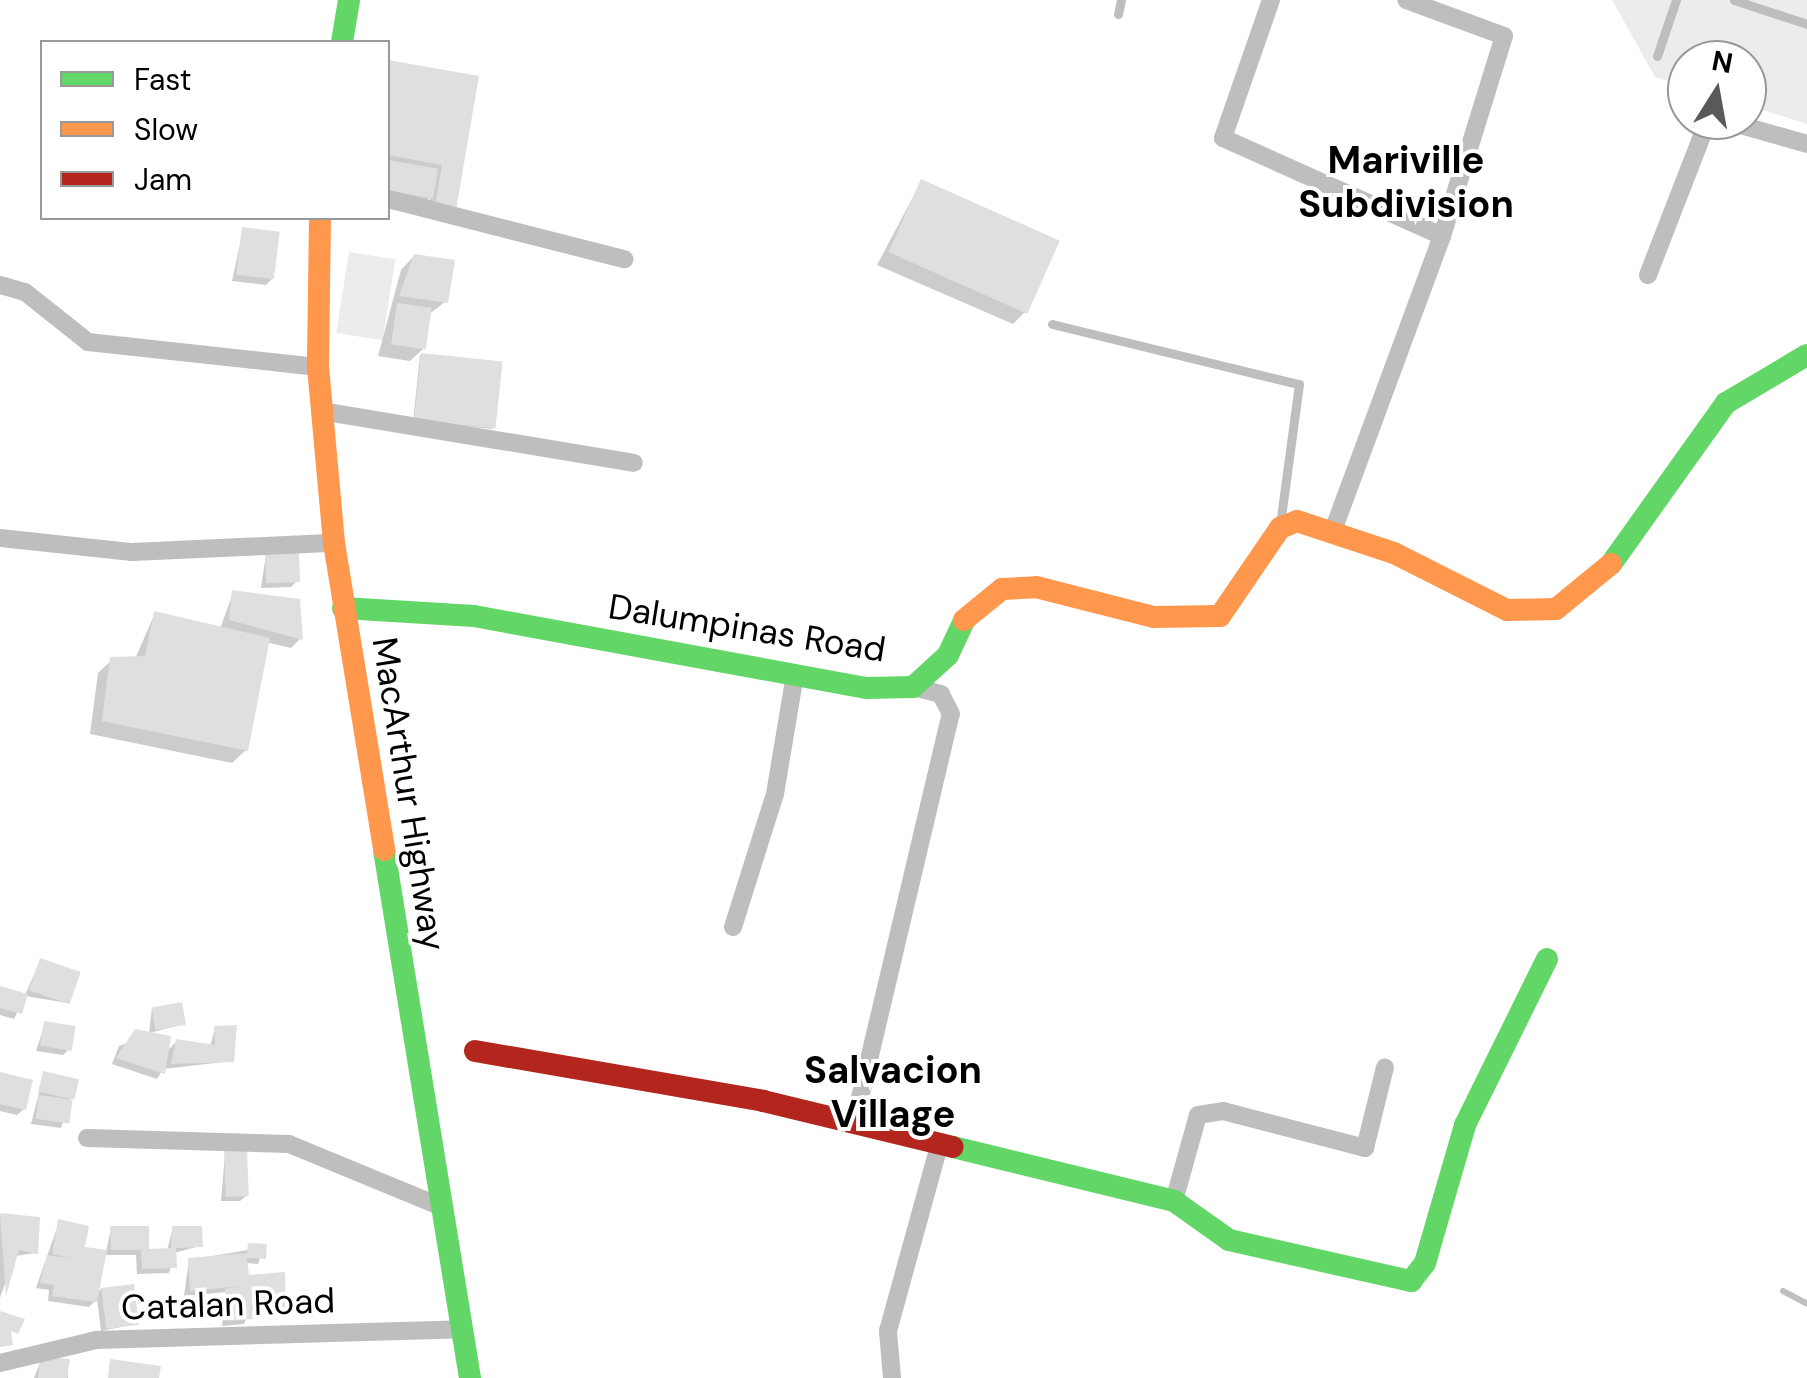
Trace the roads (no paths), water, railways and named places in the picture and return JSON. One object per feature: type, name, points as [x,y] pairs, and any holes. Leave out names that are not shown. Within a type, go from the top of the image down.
[{"type":"street","points":[[342,40],[348,0]]},
{"type":"street","points":[[1271,0],[1223,138],[1442,236]]},
{"type":"street","points":[[1334,528],[1442,236],[1504,36],[1406,0]]},
{"type":"street","points":[[1767,132],[1807,144]]},
{"type":"street","points":[[1648,276],[1700,140]]},
{"type":"street","points":[[390,199],[624,259]]},
{"type":"street","name":"MacArthur Highway","points":[[320,220],[318,367],[334,542],[436,1205],[470,1378]]},
{"type":"street","points":[[0,285],[25,292],[88,342],[318,367]]},
{"type":"street","points":[[1280,528],[1334,528],[1507,610],[1556,609],[1606,570],[1726,403],[1807,354]]},
{"type":"street","points":[[320,411],[634,463]]},
{"type":"street","name":"Dalumpinas Road","points":[[343,608],[474,616],[795,676],[913,687],[948,655],[968,612],[1002,589],[1036,587],[1154,617],[1220,616],[1280,528]]},
{"type":"street","points":[[0,538],[132,552],[334,542]]},
{"type":"street","points":[[733,927],[775,794],[795,676]]},
{"type":"street","points":[[854,1123],[951,714],[942,694],[913,687]]},
{"type":"street","points":[[475,1051],[594,1066],[854,1123],[1174,1201],[1229,1240],[1411,1281],[1425,1263],[1465,1125],[1547,958]]},
{"type":"street","points":[[1174,1201],[1198,1115],[1224,1111],[1366,1148],[1385,1066]]},
{"type":"street","points":[[88,1138],[289,1144],[436,1205]]},
{"type":"street","points":[[892,1378],[888,1330],[940,1146]]},
{"type":"street","name":"Catalan Road","points":[[0,1363],[96,1340],[462,1330]]},
{"type":"lane","points":[[1118,14],[1121,0]]},
{"type":"lane","points":[[1658,56],[1676,0]]},
{"type":"lane","points":[[1734,0],[1807,24]]},
{"type":"lane","points":[[1052,324],[1299,384],[1280,528]]},
{"type":"waterway","points":[[1783,1291],[1807,1304]]},
{"type":"district","name":"Mariville Subdivision","points":[[1406,183]]},
{"type":"district","name":"Salvacion Village","points":[[893,1093]]}]
